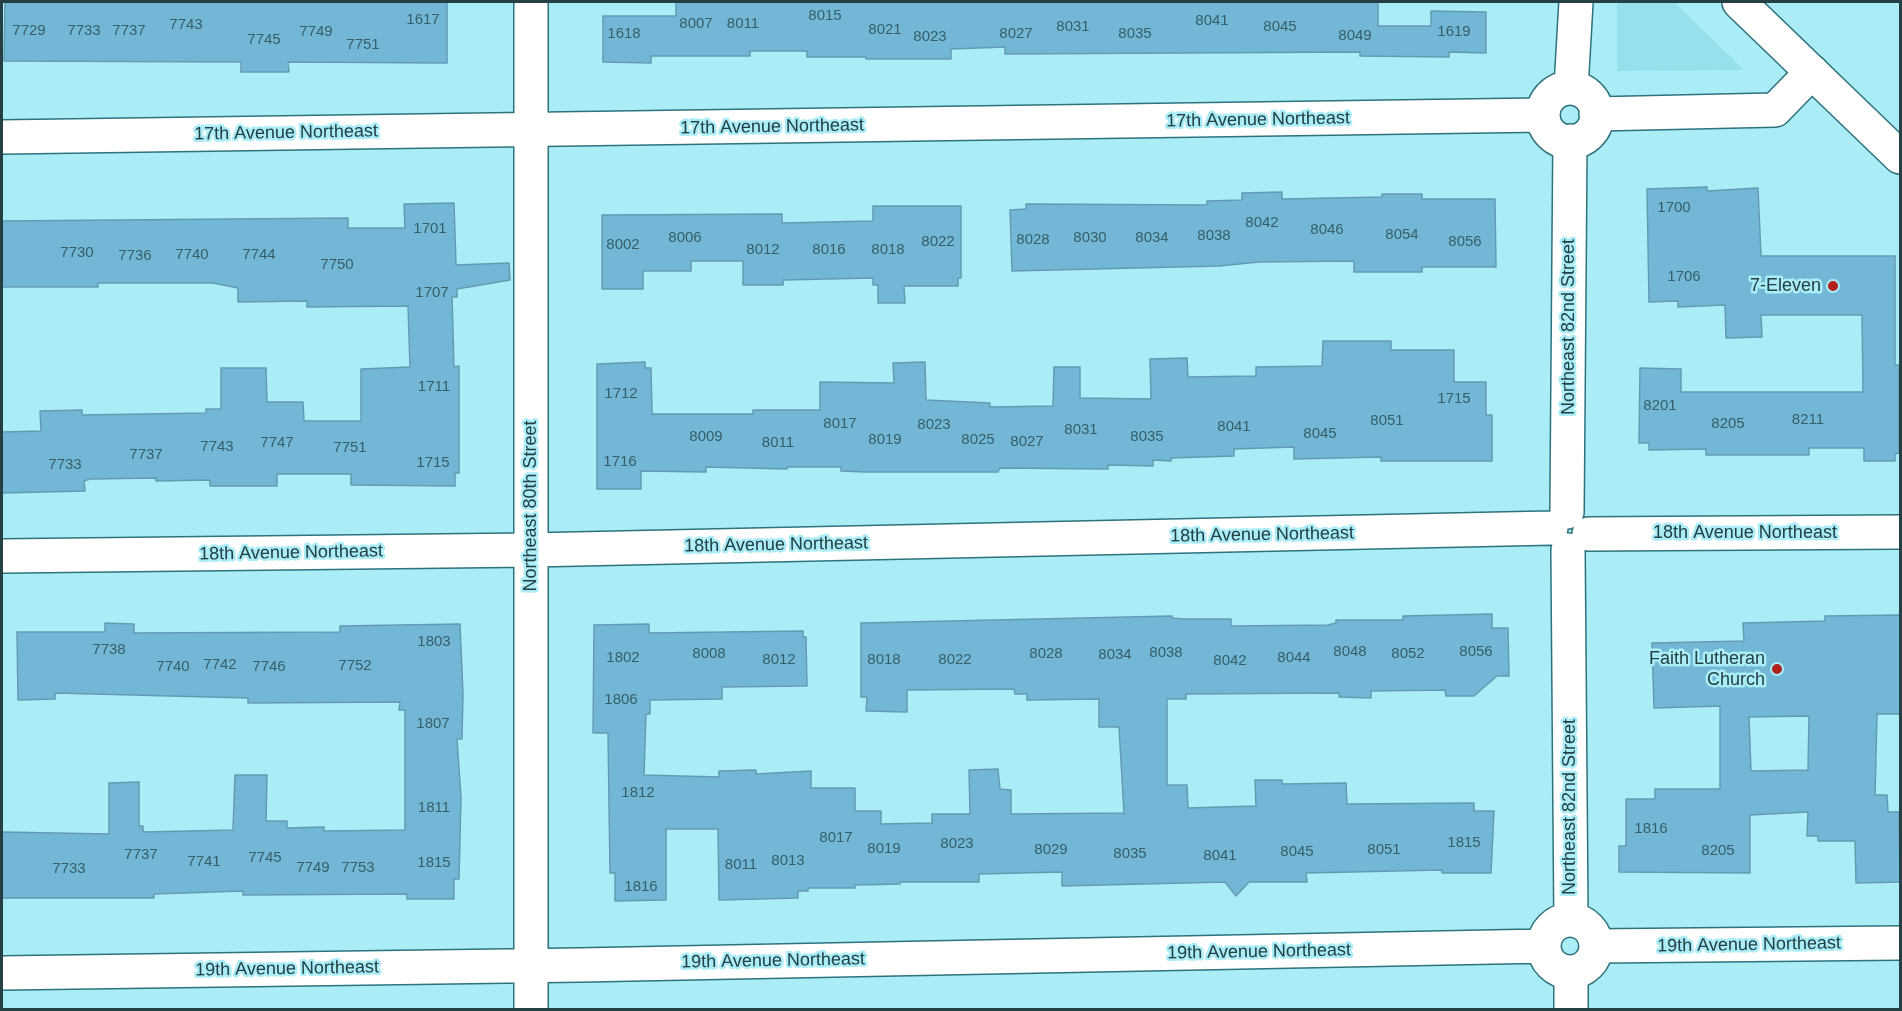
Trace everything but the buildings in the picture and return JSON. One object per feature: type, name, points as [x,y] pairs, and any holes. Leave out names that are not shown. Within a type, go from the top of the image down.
[{"type":"street","name":"Northeast 80th Street","points":[[531,2],[531,1010]]},
{"type":"street","points":[[1571,88],[1576,2]]},
{"type":"street","points":[[1739,2],[1898,150]]},
{"type":"street","points":[[1596,114],[1775,110],[1812,72]]},
{"type":"street","points":[[1571,88],[1584,91],[1590,97],[1596,114],[1591,131],[1584,137],[1570,141],[1558,139],[1550,134],[1543,115],[1546,101],[1551,94],[1571,88]]},
{"type":"street","name":"17th Avenue Northeast","points":[[2,137],[1543,115]]},
{"type":"street","name":"Northeast 82nd Street","points":[[1570,141],[1571,920]]},
{"type":"street","name":"18th Avenue Northeast","points":[[2,556],[531,550],[1569,531],[1900,532]]},
{"type":"street","points":[[1571,920],[1591,929],[1597,946],[1591,962],[1584,968],[1571,972],[1551,964],[1544,946],[1553,926],[1571,920]]},
{"type":"street","name":"19th Avenue Northeast","points":[[1597,946],[1900,943]]},
{"type":"street","name":"19th Avenue Northeast","points":[[2,973],[531,966],[1544,946]]},
{"type":"street","points":[[1571,972],[1571,1010]]},
{"type":"shaded area","points":[[1617,2],[1674,2],[1744,70],[1617,71]]},
{"type":"place","name":"7-Eleven","points":[[1833,286]]},
{"type":"place","name":"Faith Lutheran Church","points":[[1777,669]]}]
